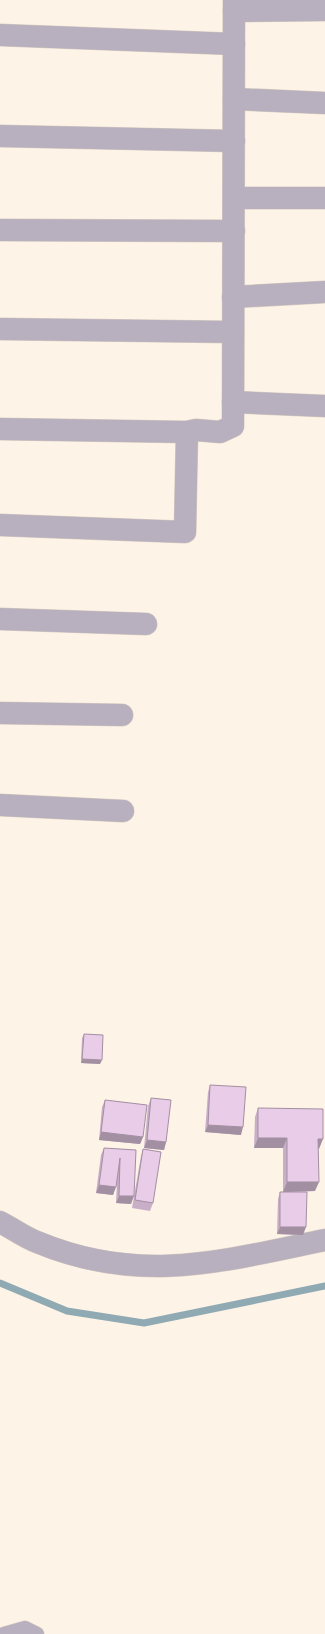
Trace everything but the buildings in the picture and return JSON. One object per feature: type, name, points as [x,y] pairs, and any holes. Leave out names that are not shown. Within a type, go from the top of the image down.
[{"type":"street","points":[[0,429],[187,432],[196,430],[220,432],[233,426],[234,5],[325,10]]},
{"type":"street","points":[[0,35],[234,44]]},
{"type":"street","points":[[234,99],[325,102]]},
{"type":"street","points":[[0,136],[234,141]]},
{"type":"street","points":[[234,198],[325,198]]},
{"type":"street","points":[[0,230],[234,231]]},
{"type":"street","points":[[233,297],[325,292]]},
{"type":"street","points":[[0,329],[233,332]]},
{"type":"street","points":[[233,402],[325,406]]},
{"type":"street","points":[[0,525],[184,532],[187,432]]},
{"type":"street","points":[[0,619],[146,624]]},
{"type":"street","points":[[0,713],[122,715]]},
{"type":"street","points":[[0,804],[123,811]]},
{"type":"street","points":[[0,1222],[36,1242],[62,1251],[116,1264],[143,1267],[198,1265],[325,1240]]},
{"type":"lane","points":[[4,1634],[25,1628],[37,1634]]},
{"type":"waterway","points":[[0,1283],[67,1311],[144,1323],[325,1286]]}]
